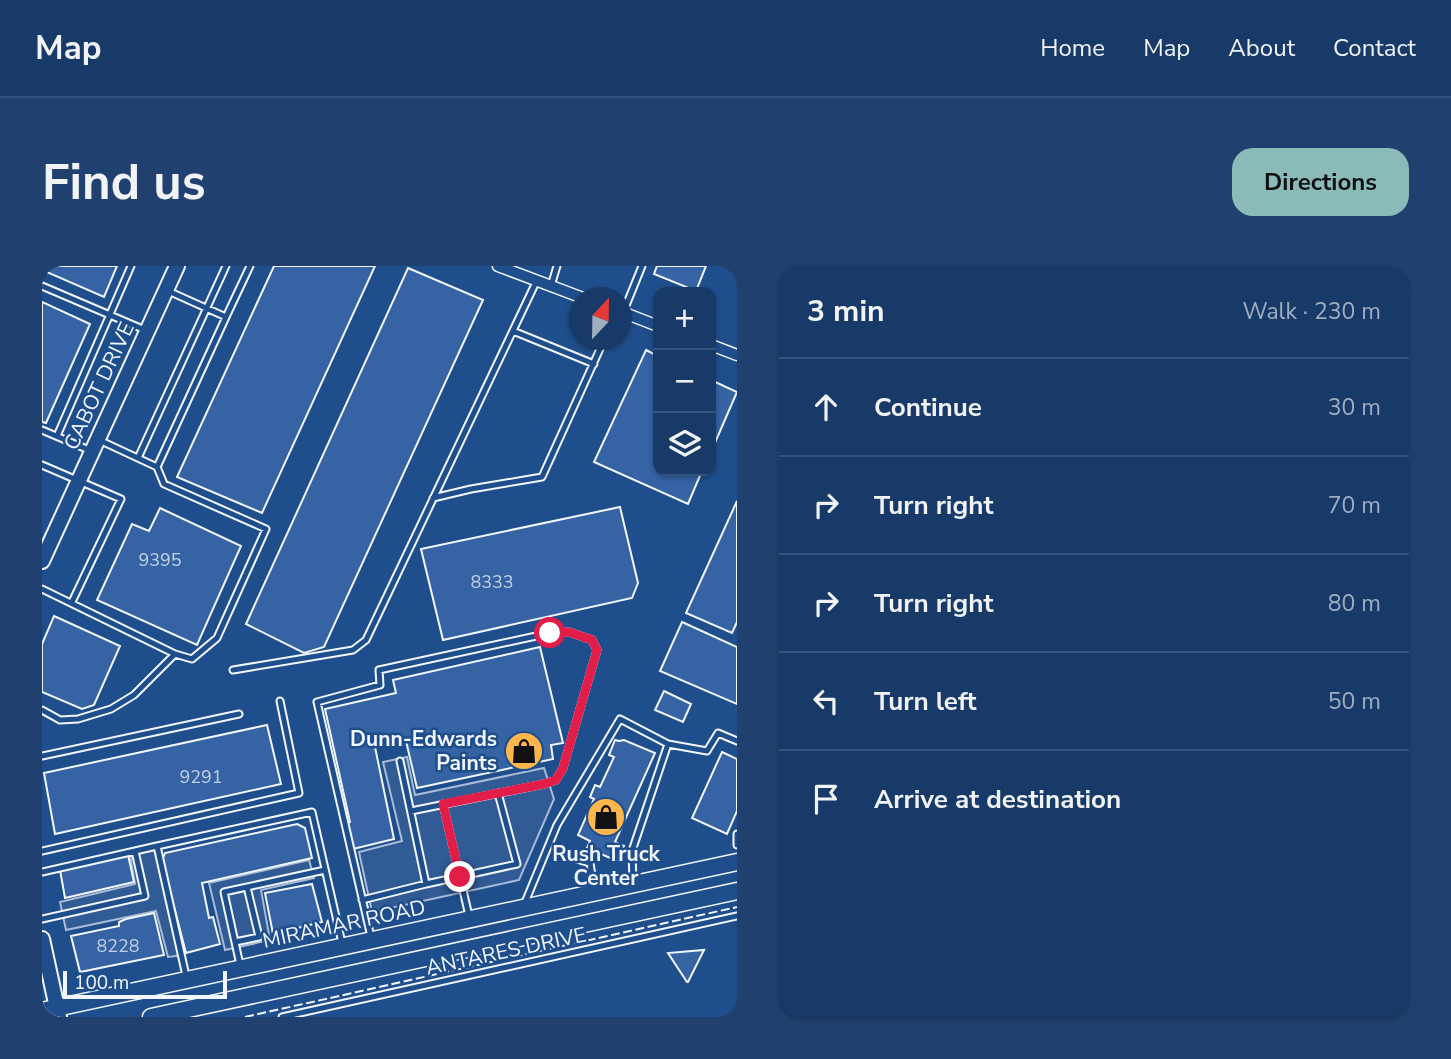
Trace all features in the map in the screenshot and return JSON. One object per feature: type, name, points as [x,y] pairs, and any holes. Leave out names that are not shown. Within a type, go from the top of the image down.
[{"type":"main road","name":"MIRAMAR ROAD","points":[[52,1012],[187,979],[737,862]]},
{"type":"main road","points":[[151,1017],[737,891]]},
{"type":"street","name":"CABOT DRIVE","points":[[42,561],[46,544],[79,480],[177,266]]},
{"type":"street","points":[[498,266],[524,270],[537,281],[569,292]]},
{"type":"street","points":[[632,316],[653,324]]},
{"type":"street","points":[[716,347],[737,355]]},
{"type":"street","points":[[42,939],[52,1012]]},
{"type":"lane","points":[[57,436],[131,266]]},
{"type":"lane","points":[[138,458],[226,266]]},
{"type":"lane","points":[[157,467],[250,266]]},
{"type":"lane","points":[[551,285],[557,266]]},
{"type":"lane","points":[[632,289],[642,266]]},
{"type":"lane","points":[[233,670],[353,650],[366,639],[537,281]]},
{"type":"lane","points":[[42,286],[148,331]]},
{"type":"lane","points":[[166,290],[226,317]]},
{"type":"lane","points":[[513,331],[594,364]]},
{"type":"lane","points":[[433,498],[541,477],[600,350]]},
{"type":"lane","points":[[42,430],[138,458],[157,467],[164,484],[266,529],[217,638],[192,659],[174,654],[42,589]]},
{"type":"lane","points":[[42,465],[121,499],[72,602]]},
{"type":"lane","points":[[372,940],[317,702],[380,684],[379,670],[550,633],[569,632],[592,640],[597,650],[563,768],[556,780],[411,811]]},
{"type":"lane","points":[[42,710],[60,720],[78,719],[111,709],[134,695],[174,654]]},
{"type":"lane","points":[[42,851],[299,793],[280,701]]},
{"type":"lane","points":[[42,756],[239,715]]},
{"type":"lane","points":[[523,908],[556,825],[620,719],[668,744],[707,751],[718,733],[737,741]]},
{"type":"lane","points":[[633,884],[632,852],[668,744]]},
{"type":"lane","points":[[400,761],[426,884]]},
{"type":"lane","points":[[362,900],[517,864],[498,793]]},
{"type":"lane","points":[[443,804],[470,919]]},
{"type":"lane","points":[[42,872],[312,812],[343,946]]},
{"type":"lane","points":[[737,834],[737,845]]},
{"type":"lane","points":[[157,846],[187,979]]},
{"type":"lane","points":[[42,919],[145,896],[135,851]]},
{"type":"lane","points":[[563,855],[590,863],[594,892]]},
{"type":"lane","points":[[241,968],[224,892],[325,870]]},
{"type":"lane","points":[[235,942],[259,937],[247,887]]},
{"type":"lane","name":"ANTARES DRIVE","points":[[282,1017],[737,916]]},
{"type":"shaded area","points":[[407,757],[415,795],[544,768],[554,799],[519,880],[372,912],[359,852],[402,841],[383,762]]},
{"type":"shaded area","points":[[156,848],[185,955],[168,957],[156,911],[66,930],[60,902],[135,884],[130,855]]},
{"type":"shaded area","points":[[309,860],[314,878],[261,890],[270,940],[225,950],[209,883]]},
{"type":"building","points":[[42,266],[117,266],[104,297],[42,270]]},
{"type":"building","points":[[274,266],[375,266],[262,513],[177,477]]},
{"type":"building","points":[[657,266],[706,266],[698,287],[686,287],[654,274]]},
{"type":"building","points":[[408,268],[483,300],[324,647],[304,653],[246,624]]},
{"type":"building","points":[[42,302],[90,324],[46,423],[42,422]]},
{"type":"building","points":[[646,350],[653,354],[653,476],[700,476],[688,504],[594,462]]},
{"type":"building","points":[[716,382],[737,392],[716,440]]},
{"type":"building","points":[[737,501],[737,622],[732,633],[686,613]]},
{"type":"building","points":[[620,507],[638,583],[632,598],[443,640],[421,549]]},
{"type":"building","points":[[160,508],[241,546],[197,645],[97,600],[132,524],[149,531]]},
{"type":"building","points":[[54,616],[120,646],[94,705],[82,709],[42,692],[42,644]]},
{"type":"building","points":[[682,622],[737,647],[737,704],[660,671]]},
{"type":"building","points":[[540,647],[563,743],[551,745],[553,759],[417,788],[406,741],[375,747],[394,839],[353,849],[347,823],[350,822],[325,709],[396,693],[393,680]]},
{"type":"building","points":[[664,691],[691,704],[683,722],[655,710]]},
{"type":"building","points":[[267,725],[281,784],[55,834],[44,773]]},
{"type":"building","name":"Rush Truck Center","points":[[615,740],[624,740],[655,753],[615,842],[624,846],[617,861],[587,848],[590,841],[578,835],[594,799],[590,797],[595,785],[600,787],[614,757],[609,755]]},
{"type":"building","points":[[722,752],[737,759],[737,811],[727,834],[692,818]]},
{"type":"building","points":[[297,824],[305,828],[312,858],[202,883],[209,918],[213,917],[220,944],[186,953],[162,860],[165,853]]},
{"type":"building","points":[[128,855],[134,882],[65,898],[60,870]]},
{"type":"building","points":[[312,884],[322,922],[273,934],[265,893]]},
{"type":"building","points":[[154,913],[164,955],[80,972],[71,936],[119,926],[119,922],[126,919]]},
{"type":"building","points":[[704,950],[688,982],[687,982],[668,953]]},
{"type":"fence","points":[[245,1017],[737,907]]},
{"type":"place","name":"Dunn-Edwards Paints","points":[[524,751]]},
{"type":"place","name":"Rush Truck Center","points":[[606,817]]},
{"type":"route","points":[[460,877],[443,804],[544,784],[556,780],[563,768],[597,650],[592,640],[569,632],[550,633]]}]
